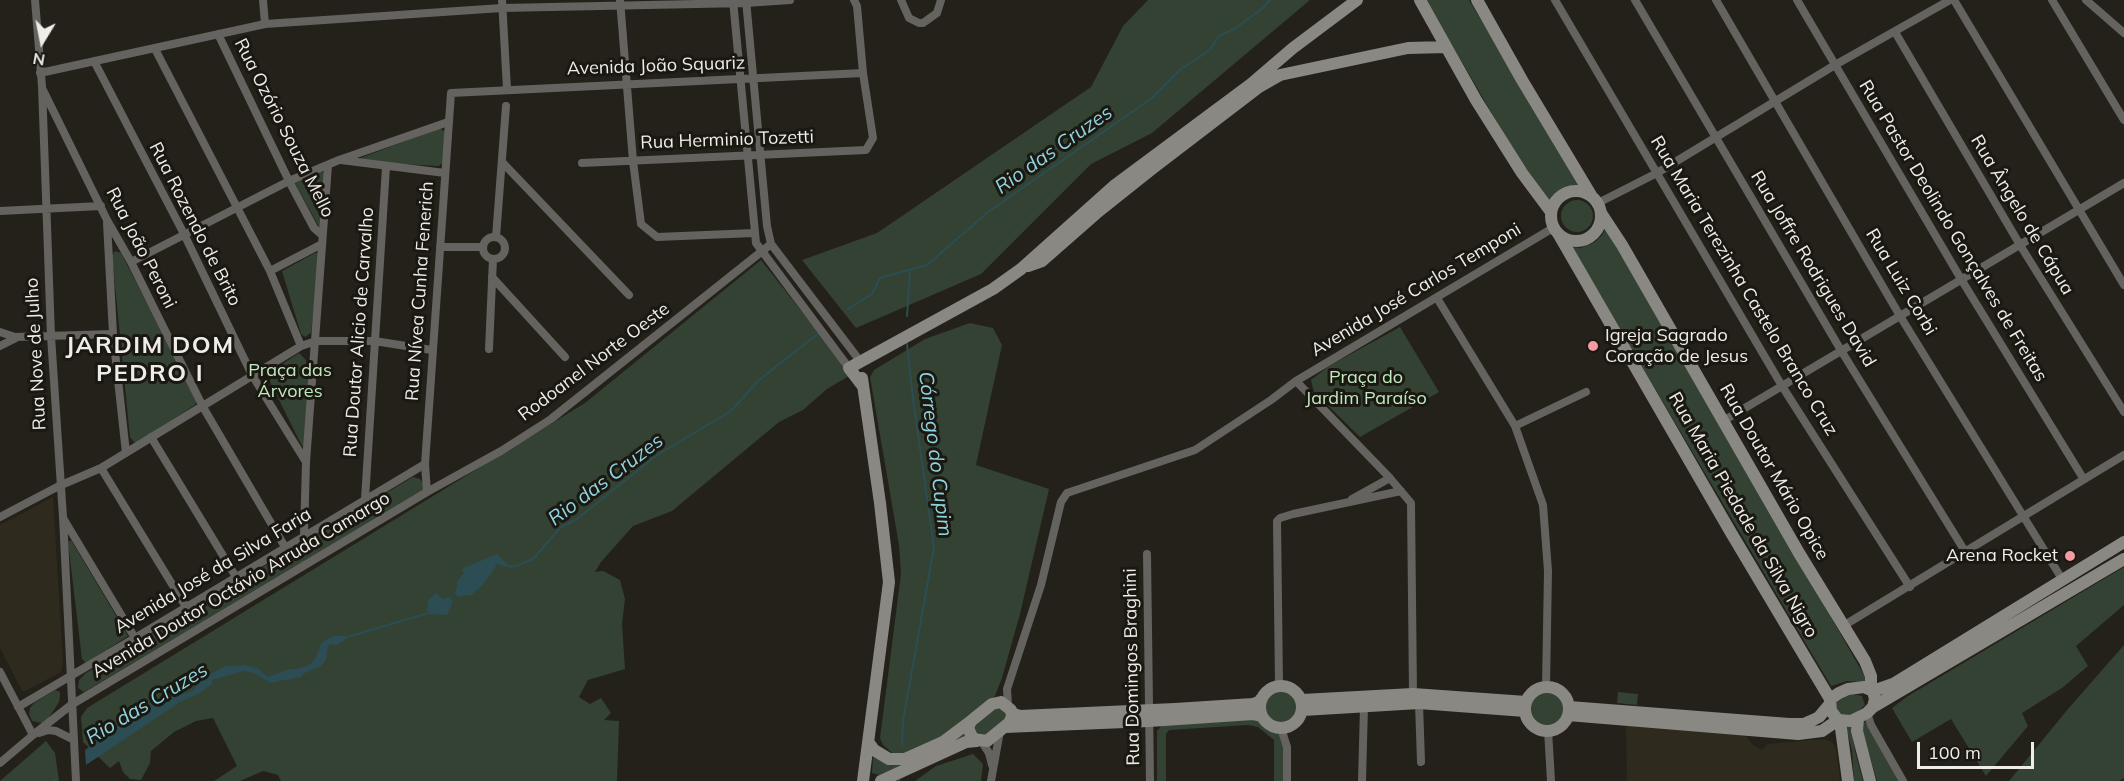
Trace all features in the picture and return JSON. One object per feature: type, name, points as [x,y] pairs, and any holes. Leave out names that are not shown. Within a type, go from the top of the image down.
[{"type":"street","name":"Rua Nove de Julho","points":[[35,0],[42,86],[51,336],[59,486],[63,517],[76,781]]},
{"type":"street","points":[[263,0],[265,24]]},
{"type":"street","points":[[40,73],[265,24],[502,4],[790,0]]},
{"type":"street","points":[[854,0],[857,6],[863,73]]},
{"type":"street","points":[[901,0],[909,18],[919,23],[923,23],[937,13],[941,0]]},
{"type":"street","points":[[855,364],[993,289],[1021,269],[1115,186],[1251,84],[1293,48],[1357,0]]},
{"type":"street","points":[[1420,0],[1488,118],[1551,212]]},
{"type":"street","name":"Rua Doutor Mário Opice","points":[[1477,0],[1843,626],[1871,676],[1872,690]]},
{"type":"street","name":"Rua Maria Terezinha Castelo Branco Cruz","points":[[1555,0],[1782,386],[1910,587]]},
{"type":"street","name":"Rua Joffre Rodrigues David","points":[[1635,0],[1842,352],[1966,553]]},
{"type":"street","name":"Rua Luiz Corbi","points":[[1716,0],[1900,316],[2062,579]]},
{"type":"street","name":"Rua Pastor Deolindo Gonçalves de Freitas","points":[[1797,0],[1961,279],[2084,478]]},
{"type":"street","points":[[1597,204],[1657,173],[1835,65],[1952,0],[2124,285]]},
{"type":"street","points":[[2052,0],[2124,120]]},
{"type":"street","points":[[2086,0],[2124,33]]},
{"type":"street","points":[[746,1],[767,226],[771,244],[855,364],[862,385],[889,582],[863,781]]},
{"type":"street","points":[[620,2],[633,161],[641,224],[657,237],[754,233]]},
{"type":"street","points":[[733,2],[756,243],[855,364]]},
{"type":"street","points":[[502,4],[507,90]]},
{"type":"street","name":"Rua Ângelo de Cápua","points":[[1895,32],[2020,245],[2124,412]]},
{"type":"street","name":"Rua Ozório Souza Mello","points":[[218,34],[289,181],[322,239]]},
{"type":"street","points":[[1021,269],[1042,261],[1098,211],[1135,182],[1259,87],[1281,75],[1408,48],[1446,46]]},
{"type":"street","points":[[155,49],[270,271],[301,346]]},
{"type":"street","name":"Rua Rozendo de Brito","points":[[94,61],[252,375],[306,462]]},
{"type":"street","name":"Avenida João Squariz","points":[[451,93],[863,73]]},
{"type":"street","name":"Rua Herminio Tozetti","points":[[582,163],[866,150],[873,138],[863,73]]},
{"type":"street","name":"Rua João Peroni","points":[[42,86],[107,220],[131,262],[203,406],[285,548]]},
{"type":"street","name":"Rua Nívea Cunha Fenerich","points":[[428,492],[425,464],[451,93]]},
{"type":"street","points":[[496,237],[506,106]]},
{"type":"street","points":[[43,117],[48,112],[55,112]]},
{"type":"street","points":[[131,262],[289,181],[339,160],[448,122]]},
{"type":"street","points":[[339,160],[445,173]]},
{"type":"street","points":[[502,162],[629,295]]},
{"type":"street","points":[[304,536],[306,462],[328,165]]},
{"type":"street","name":"Rua Doutor Alicio de Carvalho","points":[[365,499],[386,167]]},
{"type":"street","points":[[1724,421],[2124,183]]},
{"type":"street","points":[[1573,190],[1583,191],[1597,204],[1600,222],[1596,231],[1589,238],[1579,241],[1569,240],[1556,231],[1550,219],[1555,201],[1562,194],[1573,190]]},
{"type":"street","points":[[0,211],[101,206]]},
{"type":"street","points":[[107,220],[113,334],[126,453]]},
{"type":"street","name":"Rua Maria Piedade da Silva Nigro","points":[[1556,231],[1830,702]]},
{"type":"street","name":"Avenida José Carlos Temponi","points":[[1007,689],[1041,585],[1061,502],[1067,493],[1195,450],[1296,381],[1556,231]]},
{"type":"street","points":[[496,237],[503,242],[506,250],[501,257],[493,259],[485,255],[483,247],[487,239],[496,237]]},
{"type":"street","points":[[270,271],[322,239]]},
{"type":"street","name":"Rodoanel Norte Oeste","points":[[428,492],[501,451],[551,419],[771,244]]},
{"type":"street","points":[[440,247],[483,247]]},
{"type":"street","points":[[489,349],[493,259]]},
{"type":"street","points":[[492,277],[565,357]]},
{"type":"street","points":[[1437,298],[1515,426],[1542,505],[1548,571],[1546,687]]},
{"type":"street","points":[[0,332],[7,336],[22,337],[113,334]]},
{"type":"street","points":[[0,346],[22,337]]},
{"type":"street","points":[[0,517],[59,486],[101,468],[301,346],[316,341],[374,341],[432,350]]},
{"type":"street","points":[[1296,381],[1390,478],[1411,503],[1416,698],[1421,762]]},
{"type":"street","points":[[1515,426],[1586,392]]},
{"type":"street","points":[[151,437],[236,577]]},
{"type":"street","points":[[1843,626],[2124,455]]},
{"type":"street","name":"Avenida José da Silva Faria","points":[[18,707],[425,464]]},
{"type":"street","points":[[101,468],[186,607]]},
{"type":"street","points":[[1344,503],[1390,478]]},
{"type":"street","points":[[1279,685],[1277,521],[1293,514],[1401,491]]},
{"type":"street","name":"Avenida Doutor Octávio Arruda Camargo","points":[[0,763],[71,705],[428,492]]},
{"type":"street","points":[[63,517],[135,639]]},
{"type":"street","points":[[1568,711],[1804,724],[1819,717],[1839,693],[1864,687],[1872,690],[1893,684],[2124,542]]},
{"type":"street","name":"Rua Domingos Braghini","points":[[1147,554],[1150,781]]},
{"type":"street","points":[[1568,711],[1798,734],[1822,731],[1839,721],[1847,722],[1866,713],[2124,559]]},
{"type":"street","points":[[0,672],[33,735],[48,730],[56,731],[74,743]]},
{"type":"street","points":[[1003,729],[1253,704],[1259,702],[1261,699],[1272,686],[1279,685],[1294,689],[1302,705],[1295,723],[1281,728],[1273,727],[1262,716],[1261,699]]},
{"type":"street","points":[[1546,687],[1562,692],[1567,699],[1568,711],[1564,723],[1548,730],[1533,725],[1528,719],[1526,706],[1531,694],[1546,687]]},
{"type":"street","points":[[869,743],[874,750],[890,759],[905,759],[943,742],[992,704],[1007,689]]},
{"type":"street","points":[[881,781],[966,742],[992,738],[1011,720],[1007,689]]},
{"type":"street","points":[[1870,781],[1857,730],[1875,699],[1872,690]]},
{"type":"street","points":[[1302,705],[1416,698],[1526,706]]},
{"type":"street","points":[[1302,705],[1364,707],[1416,698]]},
{"type":"street","points":[[992,704],[1001,702],[1020,716],[1253,714],[1262,716]]},
{"type":"street","points":[[1830,702],[1831,711],[1839,721],[1848,781]]},
{"type":"street","points":[[1362,781],[1364,707]]},
{"type":"street","points":[[1866,713],[1903,781]]},
{"type":"street","points":[[971,721],[969,732],[973,739],[979,741],[989,753],[992,768]]},
{"type":"street","points":[[1281,728],[1287,747],[1287,781]]},
{"type":"street","points":[[991,781],[992,768],[1003,729]]},
{"type":"street","points":[[1548,730],[1551,781]]},
{"type":"shaded area","points":[[53,497],[63,663],[61,672],[23,692],[0,648],[0,525]]},
{"type":"shaded area","points":[[1626,725],[1745,735],[1753,745],[1762,750],[1767,744],[1823,739],[1832,742],[1836,748],[1840,781],[1627,781]]},
{"type":"green space","points":[[1148,0],[1310,0],[1152,133],[1091,164],[981,274],[856,328],[802,260],[877,233],[1091,87],[1123,26]]},
{"type":"green space","points":[[1426,0],[1469,0],[1583,188],[1574,187],[1561,190],[1554,196],[1547,208]]},
{"type":"green space","points":[[440,128],[445,132],[444,161],[439,166],[359,162],[358,159]]},
{"type":"green space","points":[[321,171],[324,173],[321,226],[319,227],[295,183]]},
{"type":"green space","points":[[1577,200],[1589,204],[1593,216],[1589,228],[1577,232],[1565,228],[1561,216],[1565,204]]},
{"type":"green space","points":[[1607,226],[1868,682],[1847,681],[1831,686],[1571,247],[1581,248],[1595,242]]},
{"type":"green space","points":[[115,251],[121,253],[197,399],[195,405],[138,442],[134,442],[130,437],[112,255]]},
{"type":"green space","points":[[318,253],[320,259],[311,333],[305,337],[301,334],[282,271]]},
{"type":"green space","points":[[761,260],[836,355],[849,376],[827,389],[803,410],[779,422],[672,511],[633,526],[595,572],[603,571],[620,580],[625,599],[622,624],[625,669],[588,680],[579,697],[590,704],[601,698],[611,713],[604,720],[619,721],[617,781],[281,781],[278,775],[263,771],[240,781],[214,781],[237,766],[213,718],[196,721],[174,732],[151,751],[150,763],[141,780],[130,779],[123,772],[119,761],[110,768],[83,742],[81,717],[87,708],[585,403]]},
{"type":"green space","points":[[970,323],[993,328],[1002,345],[976,465],[1049,489],[1020,614],[995,696],[971,717],[939,739],[906,755],[896,756],[883,745],[880,738],[901,574],[899,545],[870,377],[874,370],[925,339]]},
{"type":"green space","name":"Praça do Jardim Paraíso","points":[[1400,327],[1439,392],[1360,437],[1314,392],[1311,380],[1329,366]]},
{"type":"green space","name":"Praça das Árvores","points":[[299,353],[306,360],[309,372],[304,446],[268,378],[270,372]]},
{"type":"green space","points":[[413,477],[420,479],[423,483],[421,492],[84,692],[78,688],[79,680],[86,673]]},
{"type":"green space","points":[[71,540],[128,636],[86,663],[82,659],[68,542]]},
{"type":"green space","points":[[2124,567],[2124,605],[2076,646],[2088,666],[2062,688],[2022,713],[2028,726],[1986,776],[1951,719],[1912,742],[1892,708],[1908,696]]},
{"type":"green space","points":[[2124,645],[2124,778],[2119,781],[2009,781],[2068,709]]},
{"type":"green space","points":[[1281,689],[1294,694],[1299,707],[1294,720],[1281,725],[1268,720],[1263,707],[1268,694]]},
{"type":"green space","points":[[55,690],[60,692],[59,702],[48,719],[42,723],[32,721],[29,714],[30,708]]},
{"type":"green space","points":[[1547,691],[1560,696],[1565,709],[1560,722],[1547,727],[1534,722],[1529,709],[1534,696]]},
{"type":"green space","points":[[1618,692],[1638,694],[1637,705],[1617,703]]},
{"type":"green space","points":[[1853,694],[1862,696],[1865,705],[1853,716],[1845,717],[1838,713],[1834,704],[1838,698]]},
{"type":"green space","points":[[994,708],[1004,708],[1008,717],[989,736],[977,737],[973,727]]},
{"type":"green space","points":[[1262,719],[1280,733],[1283,741],[1283,781],[1274,781],[1274,740],[1258,727],[1248,725],[1169,730],[1166,734],[1166,781],[1157,781],[1157,731],[1162,725]]},
{"type":"green space","points":[[1863,722],[1899,781],[1877,781],[1863,733]]},
{"type":"green space","points":[[1851,726],[1863,781],[1854,781],[1852,751],[1846,727]]},
{"type":"green space","points":[[965,731],[968,738],[879,775],[872,773],[873,757],[884,761]]},
{"type":"green space","points":[[46,741],[55,753],[59,781],[0,781]]},
{"type":"green space","points":[[973,754],[983,764],[981,781],[915,781],[936,766]]},
{"type":"water","points":[[497,554],[508,565],[518,566],[511,568],[497,564],[483,585],[471,595],[458,597],[454,593],[457,582],[464,573],[461,569]]},
{"type":"water","points":[[437,593],[440,597],[445,599],[449,597],[453,601],[447,615],[427,614],[428,600]]},
{"type":"water","points":[[333,636],[346,636],[346,639],[337,645],[328,646],[326,660],[321,666],[301,677],[270,683],[254,673],[244,671],[212,680],[212,684],[200,693],[180,702],[86,765],[85,750],[149,705],[192,691],[205,677],[226,666],[244,665],[257,668],[268,677],[286,670],[301,668],[311,664],[321,643]]},
{"type":"waterway","name":"Rio das Cruzes","points":[[848,309],[872,294],[880,278],[927,265],[988,212],[1152,98],[1181,69],[1210,50],[1219,36],[1236,28],[1270,0]]},
{"type":"waterway","points":[[907,316],[910,271]]},
{"type":"waterway","name":"Rio das Cruzes","points":[[516,566],[533,559],[560,528],[577,519],[657,455],[731,411],[759,380],[819,333]]},
{"type":"waterway","name":"Córrego do Cupim","points":[[902,745],[903,721],[934,547],[907,344]]},
{"type":"waterway","name":"Rio das Cruzes","points":[[344,638],[428,613]]},
{"type":"place","name":"Igreja Sagrado Coração de Jesus","points":[[1593,346]]},
{"type":"place","name":"Arena Rocket","points":[[2070,556]]},
{"type":"district","name":"JARDIM DOM PEDRO I","points":[[150,360]]}]
